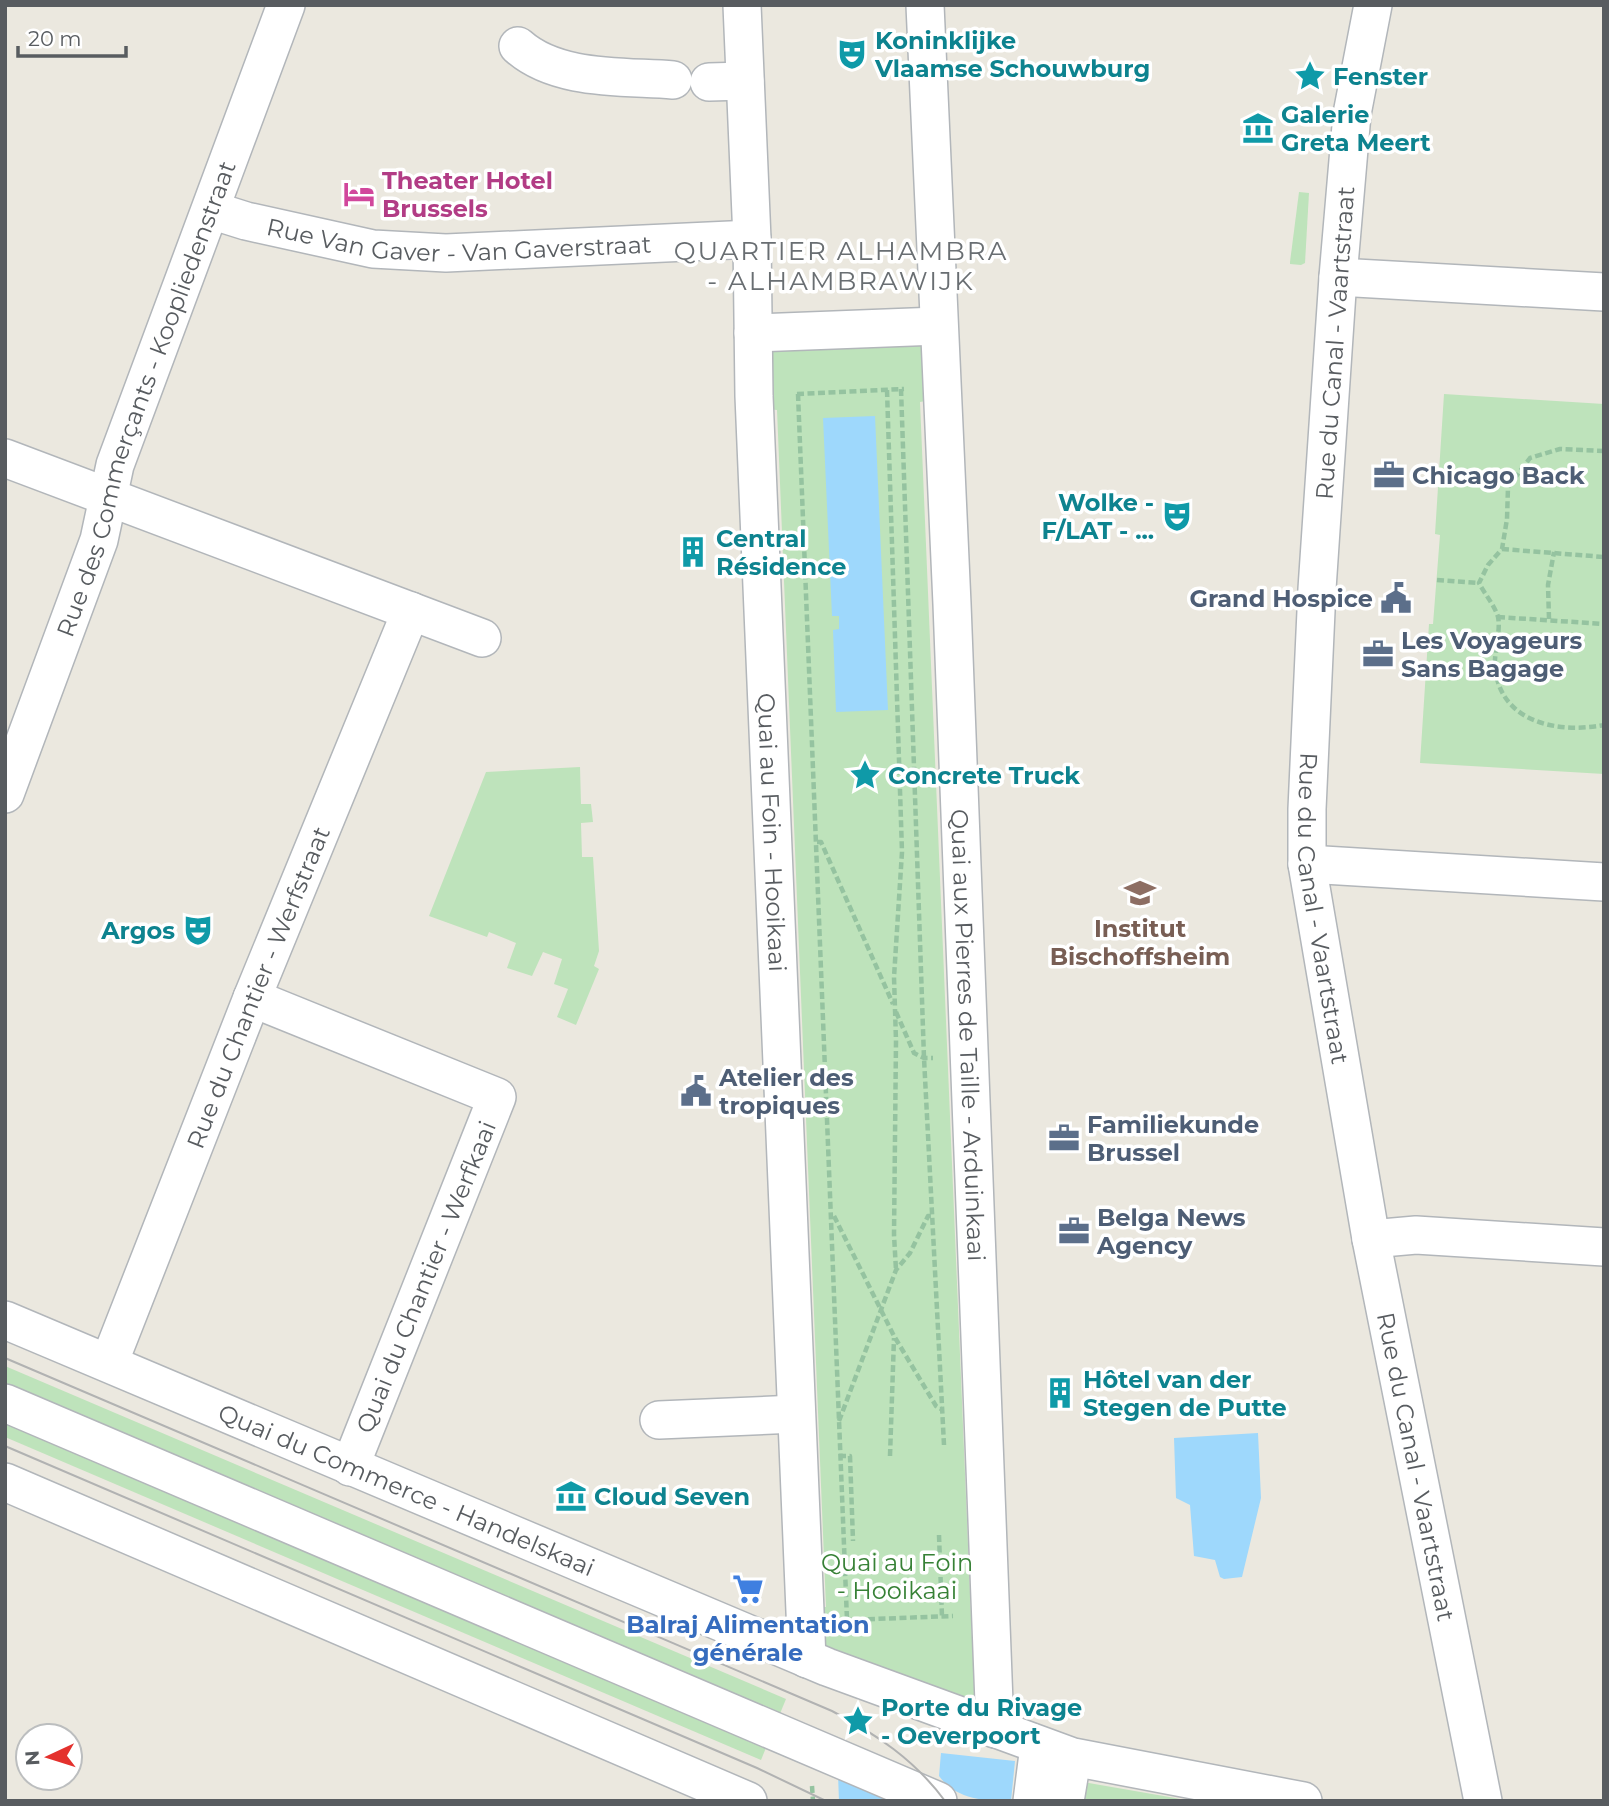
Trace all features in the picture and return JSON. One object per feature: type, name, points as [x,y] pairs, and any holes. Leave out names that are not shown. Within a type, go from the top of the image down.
[{"type":"street","name":"Rue des Commerçants - Koopliedenstraat","points":[[5,794],[99,540],[115,465],[286,5]]},
{"type":"street","name":"Quai au Foin - Hooikaai","points":[[742,5],[752,239],[754,396],[807,1659]]},
{"type":"street","name":"Quai aux Pierres de Taille - Arduinkaai","points":[[925,5],[952,604],[996,1729]]},
{"type":"street","name":"Rue du Canal - Vaartstraat","points":[[1373,5],[1352,114],[1338,277],[1317,589],[1307,864],[1371,1238],[1483,1801]]},
{"type":"street","points":[[517,46],[531,58],[550,67],[673,80]]},
{"type":"street","points":[[709,82],[745,81]]},
{"type":"street","name":"Rue Van Gaver - Van Gaverstraat","points":[[211,209],[246,221],[373,248],[446,253],[752,239]]},
{"type":"street","points":[[1338,277],[1604,292]]},
{"type":"street","points":[[753,333],[938,326]]},
{"type":"street","points":[[5,458],[482,638]]},
{"type":"street","name":"Rue du Chantier - Werfstraat","points":[[109,1363],[252,998],[411,611]]},
{"type":"street","points":[[1307,864],[1604,881]]},
{"type":"street","name":"Quai du Chantier - Werfkaai","points":[[252,998],[497,1097],[350,1467]]},
{"type":"street","points":[[1371,1238],[1416,1235],[1604,1247]]},
{"type":"street","name":"Quai du Commerce - Handelskaai","points":[[5,1320],[807,1659]]},
{"type":"street","points":[[5,1403],[938,1801]]},
{"type":"street","points":[[659,1420],[796,1414]]},
{"type":"street","points":[[5,1482],[748,1801]]},
{"type":"street","points":[[807,1659],[1073,1757],[1303,1801]]},
{"type":"street","points":[[1032,1801],[1039,1746]]},
{"type":"path","points":[[901,389],[924,1058],[944,1451]]},
{"type":"path","points":[[754,396],[914,389]]},
{"type":"path","points":[[887,390],[902,852],[894,977],[894,1235],[897,1270]]},
{"type":"path","points":[[798,394],[847,1620],[838,1637]]},
{"type":"path","points":[[1479,583],[1488,565],[1502,549],[1507,520],[1508,487],[1530,458],[1560,449],[1604,451]]},
{"type":"path","points":[[1502,549],[1604,557]]},
{"type":"path","points":[[1549,619],[1548,585],[1554,552]]},
{"type":"path","points":[[1437,580],[1479,583]]},
{"type":"path","points":[[1479,583],[1498,617],[1495,666],[1501,694],[1530,720],[1559,728],[1604,725]]},
{"type":"path","points":[[1498,617],[1604,624]]},
{"type":"path","points":[[817,842],[821,842],[914,1053],[924,1058],[969,1057]]},
{"type":"path","points":[[832,1212],[880,1311],[936,1406],[942,1410],[984,1408]]},
{"type":"path","points":[[838,1423],[897,1270],[910,1253],[928,1216],[976,1213]]},
{"type":"path","points":[[890,1456],[894,1336]]},
{"type":"path","points":[[839,1456],[850,1456],[853,1541]]},
{"type":"path","points":[[939,1535],[942,1617]]},
{"type":"path","points":[[952,1603],[954,1629]]},
{"type":"path","points":[[847,1620],[953,1616]]},
{"type":"green space","points":[[1299,192],[1309,193],[1305,263],[1301,265],[1290,264]]},
{"type":"green space","name":"Quai au Foin - Hooikaai","points":[[779,344],[920,344],[923,348],[931,400],[920,402],[972,1640],[981,1641],[977,1694],[967,1701],[824,1654],[816,1607],[826,1607],[777,410],[766,409],[770,352]]},
{"type":"green space","points":[[1444,394],[1604,404],[1604,774],[1420,763],[1429,624],[1433,624],[1440,535],[1435,534]]},
{"type":"green space","points":[[580,767],[581,804],[591,804],[593,822],[581,823],[582,857],[593,857],[599,951],[594,966],[599,969],[576,1025],[557,1017],[568,989],[554,984],[562,959],[543,952],[532,976],[507,968],[516,943],[489,932],[487,937],[429,916],[486,772]]},
{"type":"green space","points":[[5,1366],[786,1699],[761,1760],[5,1437]]},
{"type":"green space","points":[[1083,1782],[1175,1798],[1188,1801],[1080,1801]]},
{"type":"water","points":[[875,416],[888,710],[836,712],[833,630],[839,629],[839,616],[832,616],[823,418]]},
{"type":"water","points":[[1258,1433],[1261,1498],[1242,1577],[1224,1579],[1220,1577],[1215,1560],[1194,1556],[1190,1505],[1176,1498],[1174,1438]]},
{"type":"water","points":[[941,1753],[1015,1761],[1011,1801],[972,1798],[954,1790],[939,1776]]},
{"type":"water","points":[[838,1774],[900,1801],[839,1801]]},
{"type":"tram line","points":[[5,1358],[832,1711],[894,1749],[921,1773],[945,1801]]},
{"type":"tram line","points":[[5,1446],[757,1768],[826,1801]]},
{"type":"place","name":"Koninklijke Vlaamse Schouwburg","points":[[852,54]]},
{"type":"place","name":"Fenster","points":[[1310,76]]},
{"type":"place","name":"Galerie Greta Meert","points":[[1258,128]]},
{"type":"place","name":"Theater Hotel Brussels","points":[[359,194]]},
{"type":"place","name":"Chicago Back","points":[[1389,475]]},
{"type":"place","name":"Wolke - F/LAT - ...","points":[[1177,516]]},
{"type":"place","name":"Central Résidence","points":[[693,552]]},
{"type":"place","name":"Grand Hospice","points":[[1396,598]]},
{"type":"place","name":"Les Voyageurs Sans Bagage","points":[[1378,654]]},
{"type":"place","name":"Concrete Truck","points":[[865,775]]},
{"type":"place","name":"Institut Bischoffsheim","points":[[1140,893]]},
{"type":"place","name":"Argos","points":[[198,930]]},
{"type":"place","name":"Atelier des tropiques","points":[[696,1091]]},
{"type":"place","name":"Familiekunde Brussel","points":[[1064,1138]]},
{"type":"place","name":"Belga News Agency","points":[[1074,1231]]},
{"type":"place","name":"Hôtel van der Stegen de Putte","points":[[1060,1393]]},
{"type":"place","name":"Cloud Seven","points":[[571,1496]]},
{"type":"place","name":"Balraj Alimentation générale","points":[[748,1589]]},
{"type":"place","name":"Porte du Rivage - Oeverpoort","points":[[858,1721]]},
{"type":"district","name":"QUARTIER ALHAMBRA - ALHAMBRAWIJK","points":[[841,266]]}]
